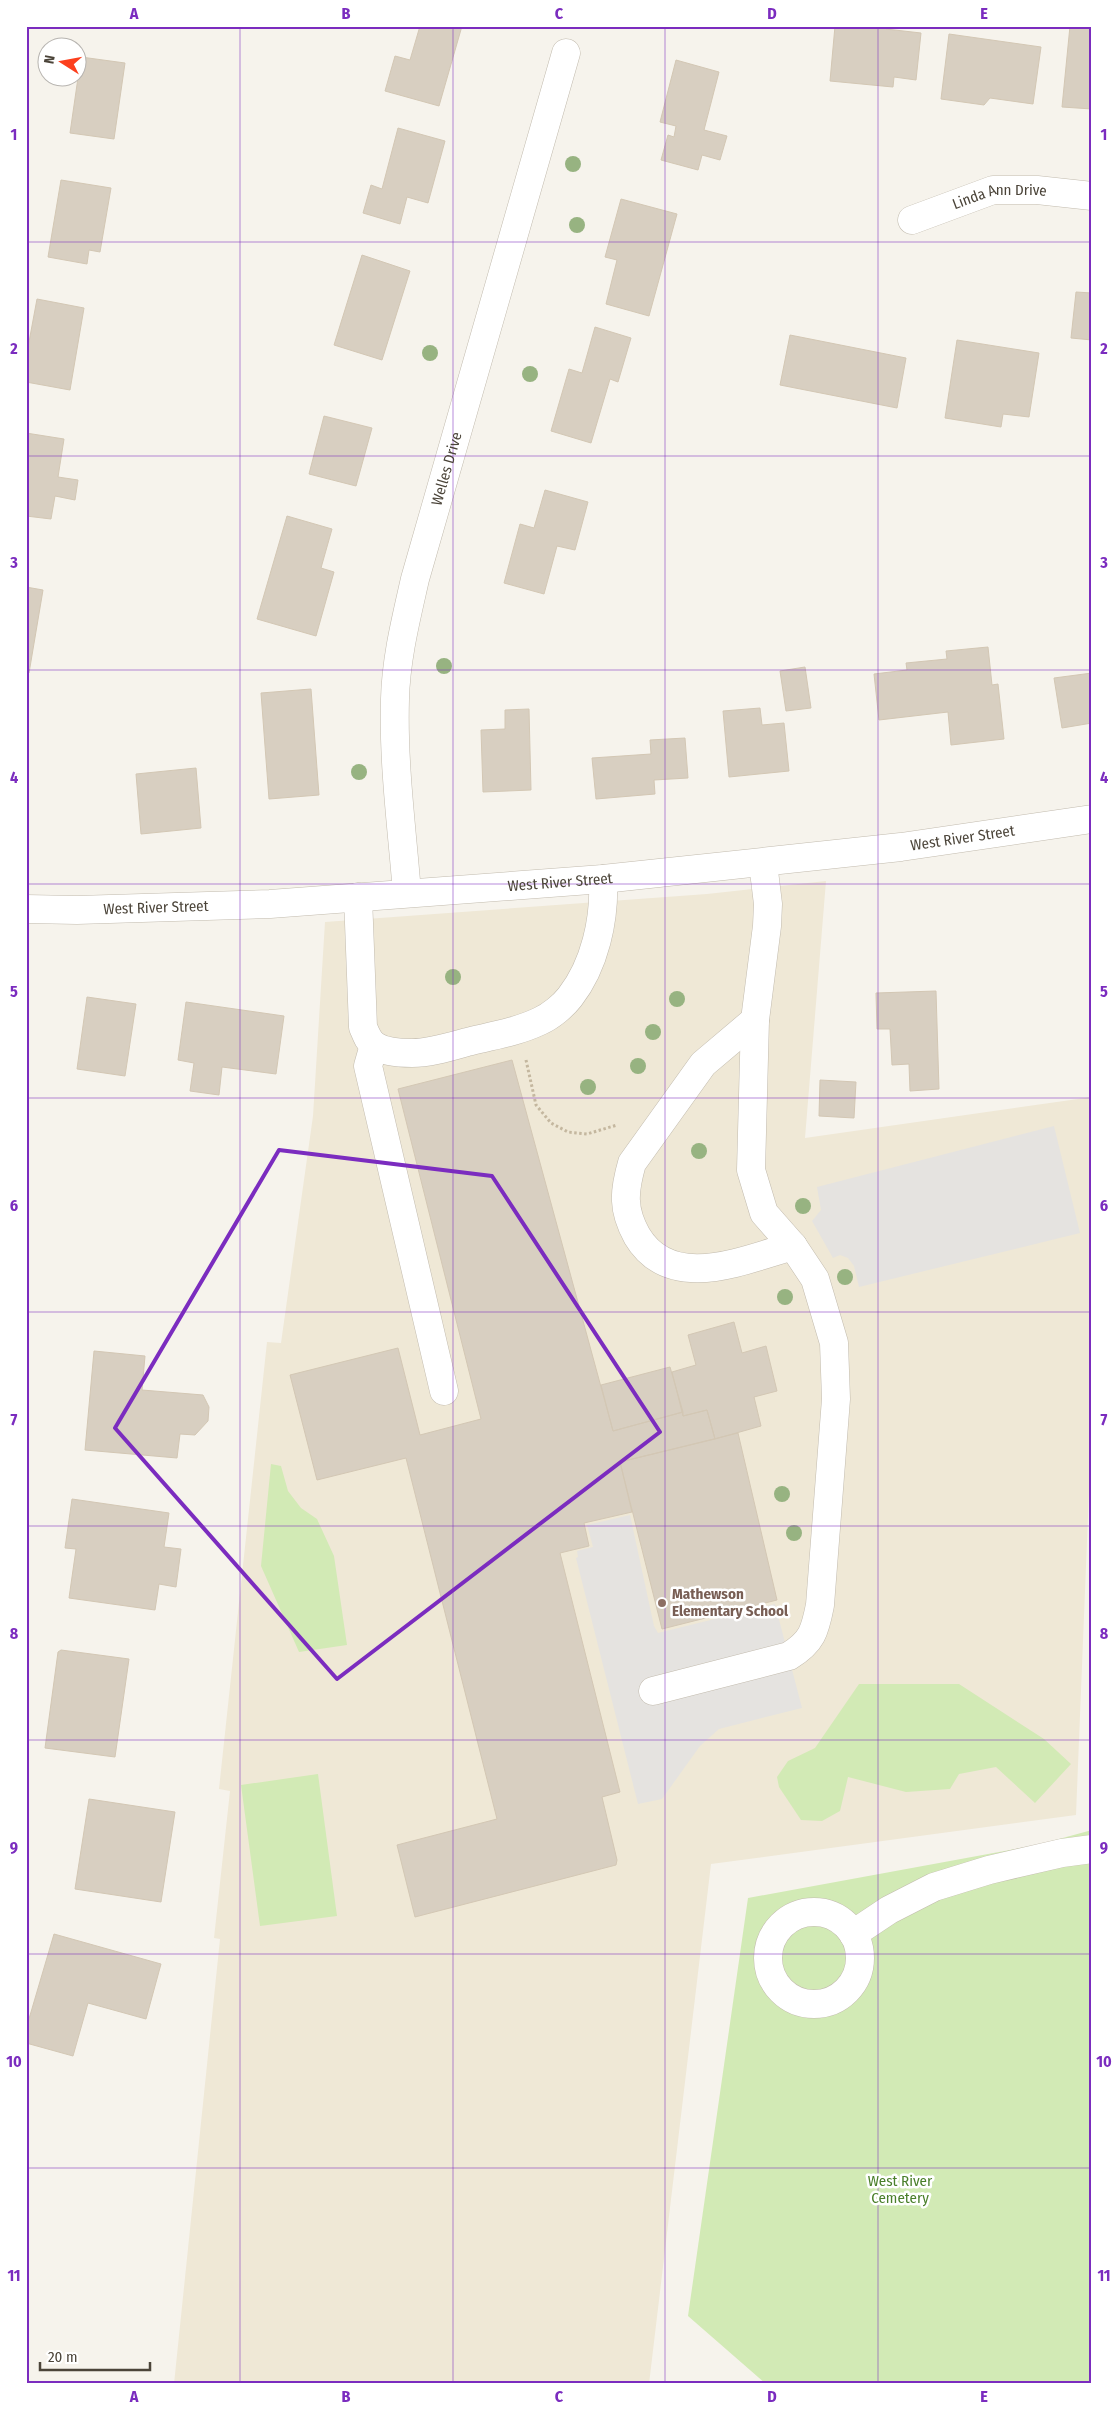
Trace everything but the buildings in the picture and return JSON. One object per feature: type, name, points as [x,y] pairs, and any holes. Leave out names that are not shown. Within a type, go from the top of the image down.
[{"type":"street","name":"Welles Drive","points":[[407,894],[396,762],[395,698],[401,639],[415,579],[566,53]]},
{"type":"street","name":"Linda Ann Drive","points":[[912,220],[993,190],[1037,190],[1092,196]]},
{"type":"street","name":"West River Street","points":[[26,909],[260,904],[603,879],[901,847],[1092,820]]},
{"type":"street","points":[[653,1691],[789,1656],[803,1648],[812,1637],[820,1605],[836,1399],[834,1343],[815,1279],[793,1246],[764,1213],[751,1170],[755,1020],[768,904],[763,862]]},
{"type":"street","points":[[358,897],[363,1026],[367,1037],[374,1045],[396,1052],[428,1052],[528,1026],[556,1011],[569,998],[579,982],[594,947],[603,913],[603,879]]},
{"type":"street","points":[[755,1020],[703,1064],[632,1163],[627,1180],[625,1205],[630,1224],[642,1243],[654,1256],[668,1265],[699,1269],[722,1266],[793,1246]]},
{"type":"street","points":[[374,1045],[368,1066],[444,1391]]},
{"type":"street","points":[[853,1934],[889,1910],[934,1887],[990,1870],[1062,1853],[1092,1849]]},
{"type":"path","points":[[525,1057],[536,1106],[551,1123],[568,1132],[587,1134],[617,1125]]},
{"type":"highlighted area","points":[[279,1150],[492,1176],[660,1432],[337,1679],[115,1428]]},
{"type":"shaded area","name":"Mathewson Elementary School","points":[[826,881],[805,1138],[1092,1097],[1092,1417],[1076,1815],[711,1864],[649,2384],[174,2384],[220,1939],[214,1938],[230,1791],[219,1789],[267,1342],[281,1343],[313,1116],[325,922],[707,894]]},
{"type":"shaded area","points":[[1054,1126],[1080,1233],[859,1287],[854,1266],[848,1258],[840,1255],[833,1258],[812,1221],[821,1210],[817,1187]]},
{"type":"shaded area","points":[[630,1515],[654,1626],[658,1633],[775,1604],[802,1708],[719,1729],[700,1746],[662,1799],[638,1804],[576,1558],[578,1557],[577,1551],[593,1547],[587,1525]]},
{"type":"green space","points":[[271,1464],[281,1466],[288,1491],[301,1508],[317,1519],[334,1556],[347,1645],[299,1652],[261,1566]]},
{"type":"green space","points":[[859,1684],[959,1684],[1044,1739],[1071,1764],[1035,1803],[996,1767],[959,1774],[950,1789],[906,1792],[848,1777],[840,1811],[822,1821],[801,1820],[779,1787],[777,1777],[788,1761],[815,1748]]},
{"type":"green space","points":[[318,1774],[337,1916],[260,1926],[241,1785]]},
{"type":"green space","name":"West River Cemetery","points":[[1092,1830],[1092,2384],[766,2384],[688,2316],[748,1898],[1037,1845]]},
{"type":"place","name":"Mathewson Elementary School","points":[[662,1603]]}]
